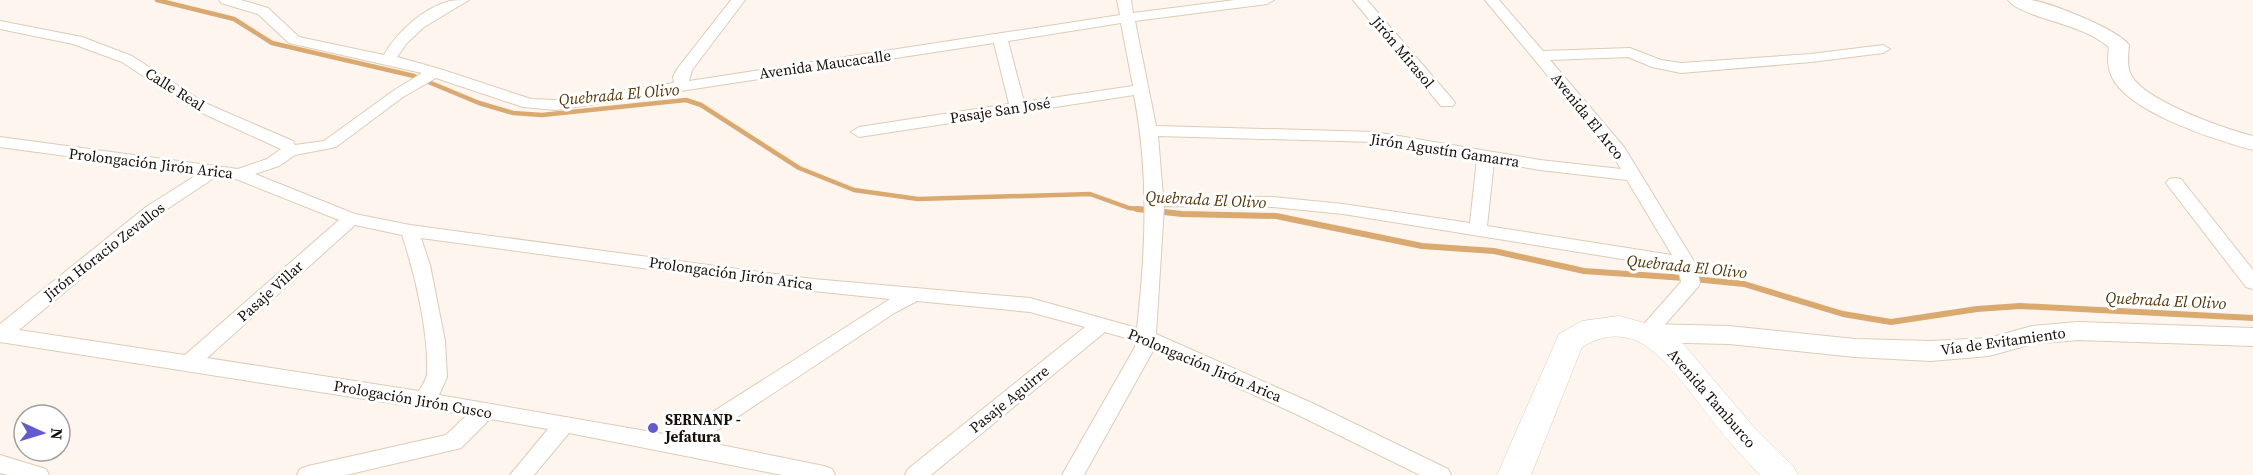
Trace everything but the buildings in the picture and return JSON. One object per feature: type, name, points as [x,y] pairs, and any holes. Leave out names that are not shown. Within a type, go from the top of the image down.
[{"type":"highway","name":"Avenida Tamburco","points":[[1514,475],[1570,341],[1592,328],[1619,326],[1646,333],[1668,347],[1741,434],[1781,475]]},
{"type":"main road","points":[[2017,0],[2085,24],[2110,37],[2119,45],[2118,65],[2123,78],[2146,99],[2214,131],[2253,143]]},
{"type":"main road","name":"Vía de Evitamiento","points":[[1646,333],[1729,334],[1855,348],[1931,351],[1989,346],[2032,335],[2078,331],[2253,337]]},
{"type":"street","name":"Avenida Maucacalle","points":[[226,0],[263,11],[294,40],[388,60],[427,77],[515,101],[543,105],[589,101],[1127,18],[1267,0]]},
{"type":"street","points":[[388,60],[398,42],[414,27],[426,18],[462,0]]},
{"type":"street","points":[[682,86],[681,77],[685,69],[738,0]]},
{"type":"street","points":[[1073,475],[1145,347],[1151,291],[1154,209],[1149,131],[1124,0]]},
{"type":"street","name":"Jirón Mirasol","points":[[1360,0],[1447,104]]},
{"type":"street","name":"Avenida El Arco","points":[[1492,0],[1618,150],[1689,273]]},
{"type":"street","name":"Calle Real","points":[[0,25],[77,40],[127,59],[199,106],[269,135],[287,144],[290,150]]},
{"type":"street","points":[[1000,37],[1018,108]]},
{"type":"street","points":[[1539,56],[1630,52],[1657,64],[1681,68],[1811,58],[1883,49]]},
{"type":"street","points":[[239,174],[273,163],[290,150],[330,144],[427,77]]},
{"type":"street","name":"Pasaje San José","points":[[860,132],[1141,89]]},
{"type":"street","name":"Jirón Agustín Gamarra","points":[[1149,131],[1375,137],[1540,165],[1632,175]]},
{"type":"street","name":"Prolongación Jirón Arica","points":[[0,142],[239,174],[351,219],[410,231],[813,285],[1030,305],[1146,337],[1305,409],[1440,475]]},
{"type":"street","points":[[1478,231],[1486,156]]},
{"type":"street","name":"Jirón Horacio Zevallos","points":[[1,334],[152,211],[212,172]]},
{"type":"street","points":[[2175,183],[2253,283]]},
{"type":"street","points":[[1154,209],[1273,202],[1343,209],[1478,231],[1689,273],[1646,333]]},
{"type":"street","name":"Pasaje Villar","points":[[189,363],[351,219]]},
{"type":"street","points":[[410,231],[421,265],[435,340],[437,377],[425,401]]},
{"type":"street","points":[[680,444],[889,307],[915,294]]},
{"type":"street","name":"Pasaje Aguirre","points":[[916,475],[1102,324]]},
{"type":"street","name":"Prologación Jirón Cusco","points":[[1,334],[680,444],[824,475]]},
{"type":"street","points":[[308,475],[453,442],[484,411]]},
{"type":"street","points":[[521,475],[564,425]]},
{"type":"street","points":[[0,464],[38,475]]},
{"type":"waterway","name":"Quebrada El Olivo","points":[[157,0],[234,19],[272,43],[414,76],[479,103],[513,113],[542,115],[686,100],[701,105],[799,168],[854,190],[918,199],[1090,194],[1129,208],[1150,210]]},
{"type":"waterway","name":"Quebrada El Olivo","points":[[1137,209],[1182,214],[1276,216],[1422,246],[1494,251],[1584,271],[1685,278]]},
{"type":"waterway","name":"Quebrada El Olivo","points":[[1694,279],[1744,284],[1843,314],[1891,322],[1977,309],[2020,306],[2253,318]]},
{"type":"place","name":"SERNANP - Jefatura","points":[[653,428]]}]
